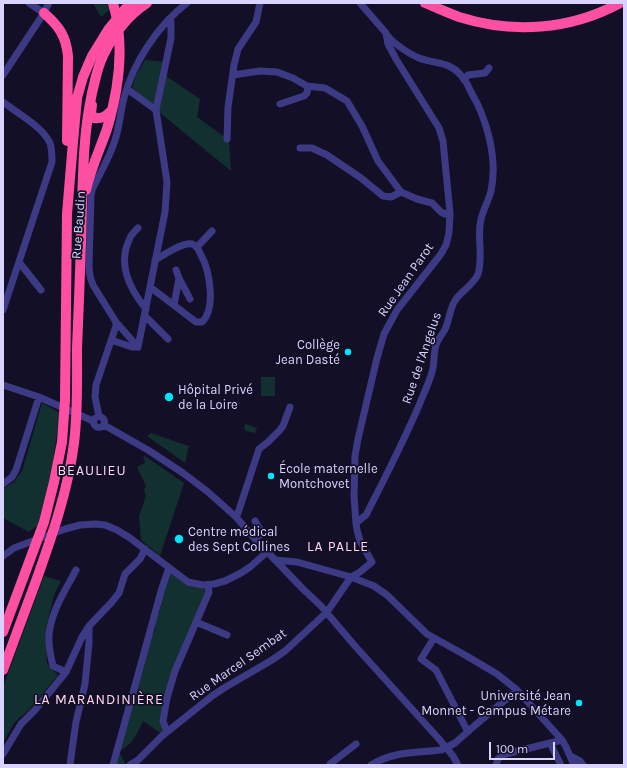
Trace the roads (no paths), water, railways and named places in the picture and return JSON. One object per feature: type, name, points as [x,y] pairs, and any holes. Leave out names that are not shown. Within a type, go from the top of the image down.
[{"type":"highway","points":[[81,217],[88,181],[107,129],[118,80],[120,48],[118,24],[113,3]]},
{"type":"highway","points":[[67,214],[77,98],[83,77],[92,56],[108,30],[130,9],[140,8],[147,3]]},
{"type":"highway","points":[[425,3],[459,17],[483,23],[497,26],[532,27],[549,26],[576,21],[612,8],[620,3]]},
{"type":"highway","points":[[441,3],[461,11],[488,18],[531,21],[549,20],[569,16],[606,3]]},
{"type":"highway","points":[[3,670],[48,547],[67,484],[74,443],[77,400],[81,217],[83,167],[88,111],[95,79],[102,57],[130,9]]},
{"type":"highway","points":[[3,632],[44,522],[62,442],[64,407],[67,214],[68,56],[67,44],[62,34],[54,22],[44,13]]},
{"type":"highway","points":[[95,79],[91,113],[94,118],[100,118],[106,116],[112,110]]},
{"type":"street","points":[[29,3],[44,13]]},
{"type":"street","points":[[3,75],[49,3]]},
{"type":"street","name":"Rue Baudin","points":[[138,347],[116,322],[90,278],[91,196],[92,190],[116,139],[122,104],[133,74],[143,54],[161,28],[180,8],[187,3]]},
{"type":"street","points":[[228,139],[228,107],[234,65],[238,49],[256,22],[260,3]]},
{"type":"street","name":"Rue Jean Parot","points":[[352,577],[372,562],[360,541],[357,530],[354,496],[355,456],[377,358],[384,334],[397,310],[441,254],[446,245],[449,233],[450,213],[443,141],[439,128],[396,59],[388,44],[386,33],[360,3]]},
{"type":"street","points":[[111,340],[132,347],[138,347],[164,216],[167,182],[156,110],[170,38],[171,22],[169,19]]},
{"type":"street","name":"Rue de l'Angelus","points":[[356,523],[366,515],[404,440],[432,372],[436,345],[447,326],[451,308],[457,298],[478,274],[480,265],[481,218],[491,191],[492,180],[492,155],[490,142],[481,109],[459,73],[452,67],[442,63],[417,57],[394,43],[386,33]]},
{"type":"street","points":[[464,80],[468,75],[485,73],[489,68]]},
{"type":"street","points":[[233,75],[260,71],[277,72],[308,86],[325,88],[347,101],[362,126],[378,161],[401,192],[417,199],[432,203],[445,214],[450,213]]},
{"type":"street","points":[[280,104],[304,96],[307,93],[308,86]]},
{"type":"street","points":[[127,89],[156,110]]},
{"type":"street","points":[[3,102],[42,131],[48,138],[52,153],[50,170],[3,310]]},
{"type":"street","points":[[300,148],[312,148],[327,155],[361,178],[383,196],[391,197],[401,192]]},
{"type":"street","points":[[138,228],[130,237],[124,263],[125,270],[127,277],[145,312],[168,339]]},
{"type":"street","points":[[196,247],[212,231]]},
{"type":"street","points":[[150,286],[196,322],[202,322],[205,318],[209,305],[210,287],[205,262],[196,247],[191,244],[183,245],[155,260]]},
{"type":"street","points":[[20,262],[41,290]]},
{"type":"street","points":[[176,270],[190,299]]},
{"type":"street","points":[[174,305],[179,278]]},
{"type":"street","points":[[116,322],[116,326],[96,385],[93,419],[94,426],[98,428],[104,425],[148,450],[183,473],[208,492],[236,517],[267,552],[327,612],[355,646],[446,748],[458,765]]},
{"type":"street","points":[[3,386],[39,397],[93,419]]},
{"type":"street","points":[[3,484],[12,477],[16,470],[39,397]]},
{"type":"street","points":[[236,517],[258,449],[268,442],[283,426],[290,407]]},
{"type":"street","points":[[255,521],[261,531],[261,534],[255,539]]},
{"type":"street","points":[[3,556],[14,548],[65,529],[80,525],[105,525],[118,530],[188,582],[203,586],[225,581],[241,573],[267,552]]},
{"type":"street","points":[[3,754],[21,724],[35,710],[66,672],[89,626],[119,593],[125,574],[140,559],[145,549]]},
{"type":"street","points":[[275,560],[297,562],[352,577],[374,586],[387,595],[427,634],[465,654],[497,674],[517,690],[562,740],[575,764]]},
{"type":"street","points":[[113,765],[161,591],[169,568]]},
{"type":"street","points":[[66,672],[53,666],[50,652],[49,629],[56,608],[76,570]]},
{"type":"street","name":"Rue Marcel Sembat","points":[[130,765],[140,763],[167,732],[224,688],[285,651],[327,612],[352,577]]},
{"type":"street","points":[[167,732],[163,721],[167,698],[175,671],[209,592],[208,585]]},
{"type":"street","points":[[196,622],[227,635]]},
{"type":"street","points":[[70,765],[76,722],[85,684],[89,626]]},
{"type":"street","points":[[434,638],[421,659],[436,670],[468,732]]},
{"type":"street","points":[[80,642],[83,641],[89,643]]},
{"type":"street","points":[[371,765],[377,761],[403,753],[442,750],[446,748],[455,743],[517,690]]},
{"type":"street","points":[[496,765],[498,759],[502,755],[562,740]]},
{"type":"street","points":[[550,743],[561,765]]},
{"type":"street","points":[[330,765],[356,744]]},
{"type":"street","points":[[570,756],[580,761],[583,765]]},
{"type":"street","points":[[388,758],[391,765]]},
{"type":"place","name":"Collège Jean Dasté","points":[[348,352]]},
{"type":"place","name":"Hôpital Privé de la Loire","points":[[169,397]]},
{"type":"place","name":"École maternelle Montchovet","points":[[271,476]]},
{"type":"place","name":"Centre médical des Sept Collines","points":[[179,539]]},
{"type":"place","name":"Université Jean Monnet - Campus Métare","points":[[579,703]]},
{"type":"district","name":"BEAULIEU","points":[[92,471]]},
{"type":"district","name":"LA PALLE","points":[[338,547]]},
{"type":"district","name":"LA MARANDINIÈRE","points":[[99,700]]}]
